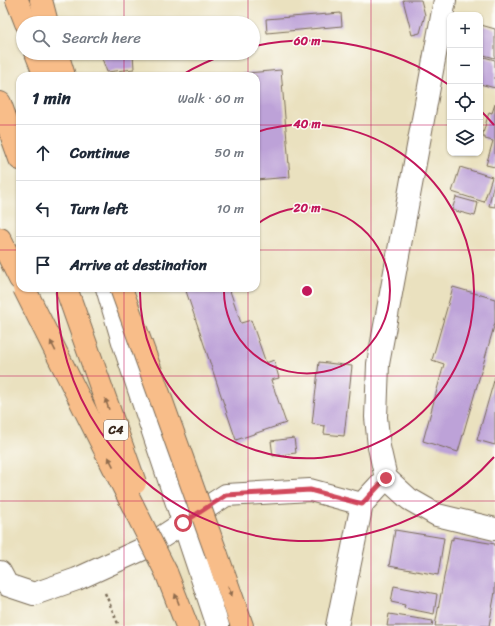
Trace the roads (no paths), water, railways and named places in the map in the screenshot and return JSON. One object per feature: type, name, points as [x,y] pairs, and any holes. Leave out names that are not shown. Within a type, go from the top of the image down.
[{"type":"highway","points":[[17,0],[23,16]]},
{"type":"highway","points":[[41,0],[45,16]]},
{"type":"highway","points":[[39,60],[43,72]]},
{"type":"highway","points":[[59,60],[63,72]]},
{"type":"highway","points":[[0,103],[16,148]]},
{"type":"highway","points":[[0,240],[16,272]]},
{"type":"highway","points":[[26,292],[166,572]]},
{"type":"highway","name":"C4","points":[[67,292],[166,572],[187,626]]},
{"type":"highway","points":[[122,292],[242,626]]},
{"type":"highway","points":[[136,292],[166,378],[217,555]]},
{"type":"street","points":[[33,0],[36,16]]},
{"type":"street","points":[[445,0],[378,364],[376,417],[379,447],[386,478],[409,499],[437,515],[495,529]]},
{"type":"street","points":[[47,60],[49,72]]},
{"type":"street","points":[[108,292],[124,345],[218,626]]},
{"type":"street","points":[[337,626],[362,504],[386,478]]},
{"type":"street","points":[[0,572],[7,585],[34,594],[77,579],[145,548],[226,495],[310,490],[362,504]]}]
